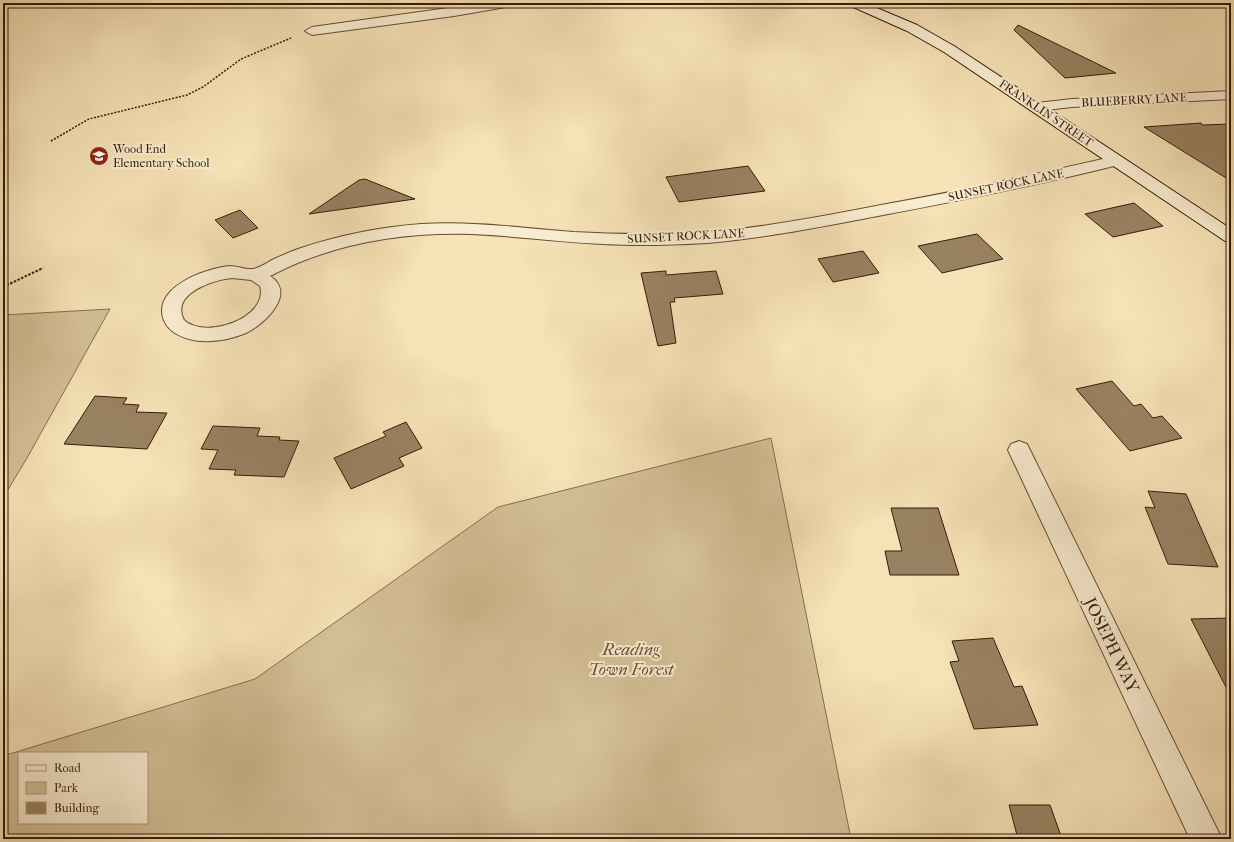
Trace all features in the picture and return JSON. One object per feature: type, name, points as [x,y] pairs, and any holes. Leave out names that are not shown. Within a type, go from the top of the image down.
[{"type":"street","points":[[312,31],[454,12],[506,3]]},
{"type":"street","name":"FRANKLIN STREET","points":[[855,3],[931,38],[970,62],[1231,237]]},
{"type":"street","name":"BLUEBERRY LANE","points":[[1037,107],[1072,103],[1231,95]]},
{"type":"street","name":"SUNSET ROCK LANE","points":[[257,275],[278,264],[320,249],[394,233],[422,230],[471,229],[621,240],[679,239],[748,234],[1007,185],[1116,161]]},
{"type":"street","points":[[241,272],[257,275],[268,283],[272,293],[271,299],[264,312],[250,322],[221,333],[202,334],[185,330],[175,322],[172,316],[174,304],[182,293],[196,282],[223,273],[241,272]]},
{"type":"street","name":"JOSEPH WAY","points":[[1019,450],[1206,839]]},
{"type":"path","points":[[51,141],[71,128],[89,119],[187,95],[203,87],[246,56],[312,31]]},
{"type":"path","points":[[3,160],[7,158]]},
{"type":"path","points":[[3,287],[43,268]]},
{"type":"green space","points":[[110,309],[27,458],[3,498],[3,315]]},
{"type":"green space","name":"Reading Town Forest","points":[[771,438],[851,839],[3,839],[3,756],[255,679],[498,507]]},
{"type":"building","points":[[1018,25],[1116,73],[1065,78],[1014,30]]},
{"type":"building","points":[[1201,123],[1202,125],[1231,124],[1231,181],[1144,127]]},
{"type":"building","points":[[748,166],[765,191],[679,202],[666,177]]},
{"type":"building","points":[[365,179],[415,199],[309,214],[359,180]]},
{"type":"building","points":[[1134,203],[1163,226],[1113,237],[1085,214]]},
{"type":"building","points":[[240,210],[258,228],[233,238],[215,220]]},
{"type":"building","points":[[977,234],[1003,259],[942,273],[918,246]]},
{"type":"building","points":[[863,251],[879,273],[833,282],[818,259]]},
{"type":"building","points":[[666,271],[666,275],[716,271],[723,294],[674,298],[675,302],[670,302],[676,343],[658,346],[641,273]]},
{"type":"building","points":[[1112,381],[1134,406],[1141,404],[1153,418],[1162,416],[1182,438],[1130,451],[1076,389]]},
{"type":"building","points":[[95,396],[127,398],[123,404],[139,405],[136,412],[167,413],[147,449],[64,444]]},
{"type":"building","points":[[406,422],[422,448],[399,458],[404,466],[351,489],[334,458],[386,436],[383,432]]},
{"type":"building","points":[[213,426],[260,428],[257,436],[280,437],[279,440],[299,441],[284,477],[234,475],[236,470],[209,469],[218,450],[201,449]]},
{"type":"building","points":[[1148,491],[1186,494],[1218,567],[1168,564],[1145,507],[1155,508]]},
{"type":"building","points":[[891,508],[938,508],[959,575],[890,575],[885,551],[902,551]]},
{"type":"building","points":[[1231,618],[1231,697],[1191,619]]},
{"type":"building","points":[[993,638],[1014,687],[1022,686],[1038,725],[974,729],[950,662],[959,661],[952,641]]},
{"type":"building","points":[[1009,805],[1050,805],[1062,839],[1018,839]]},
{"type":"place","name":"Wood End Elementary School","points":[[99,156]]}]
